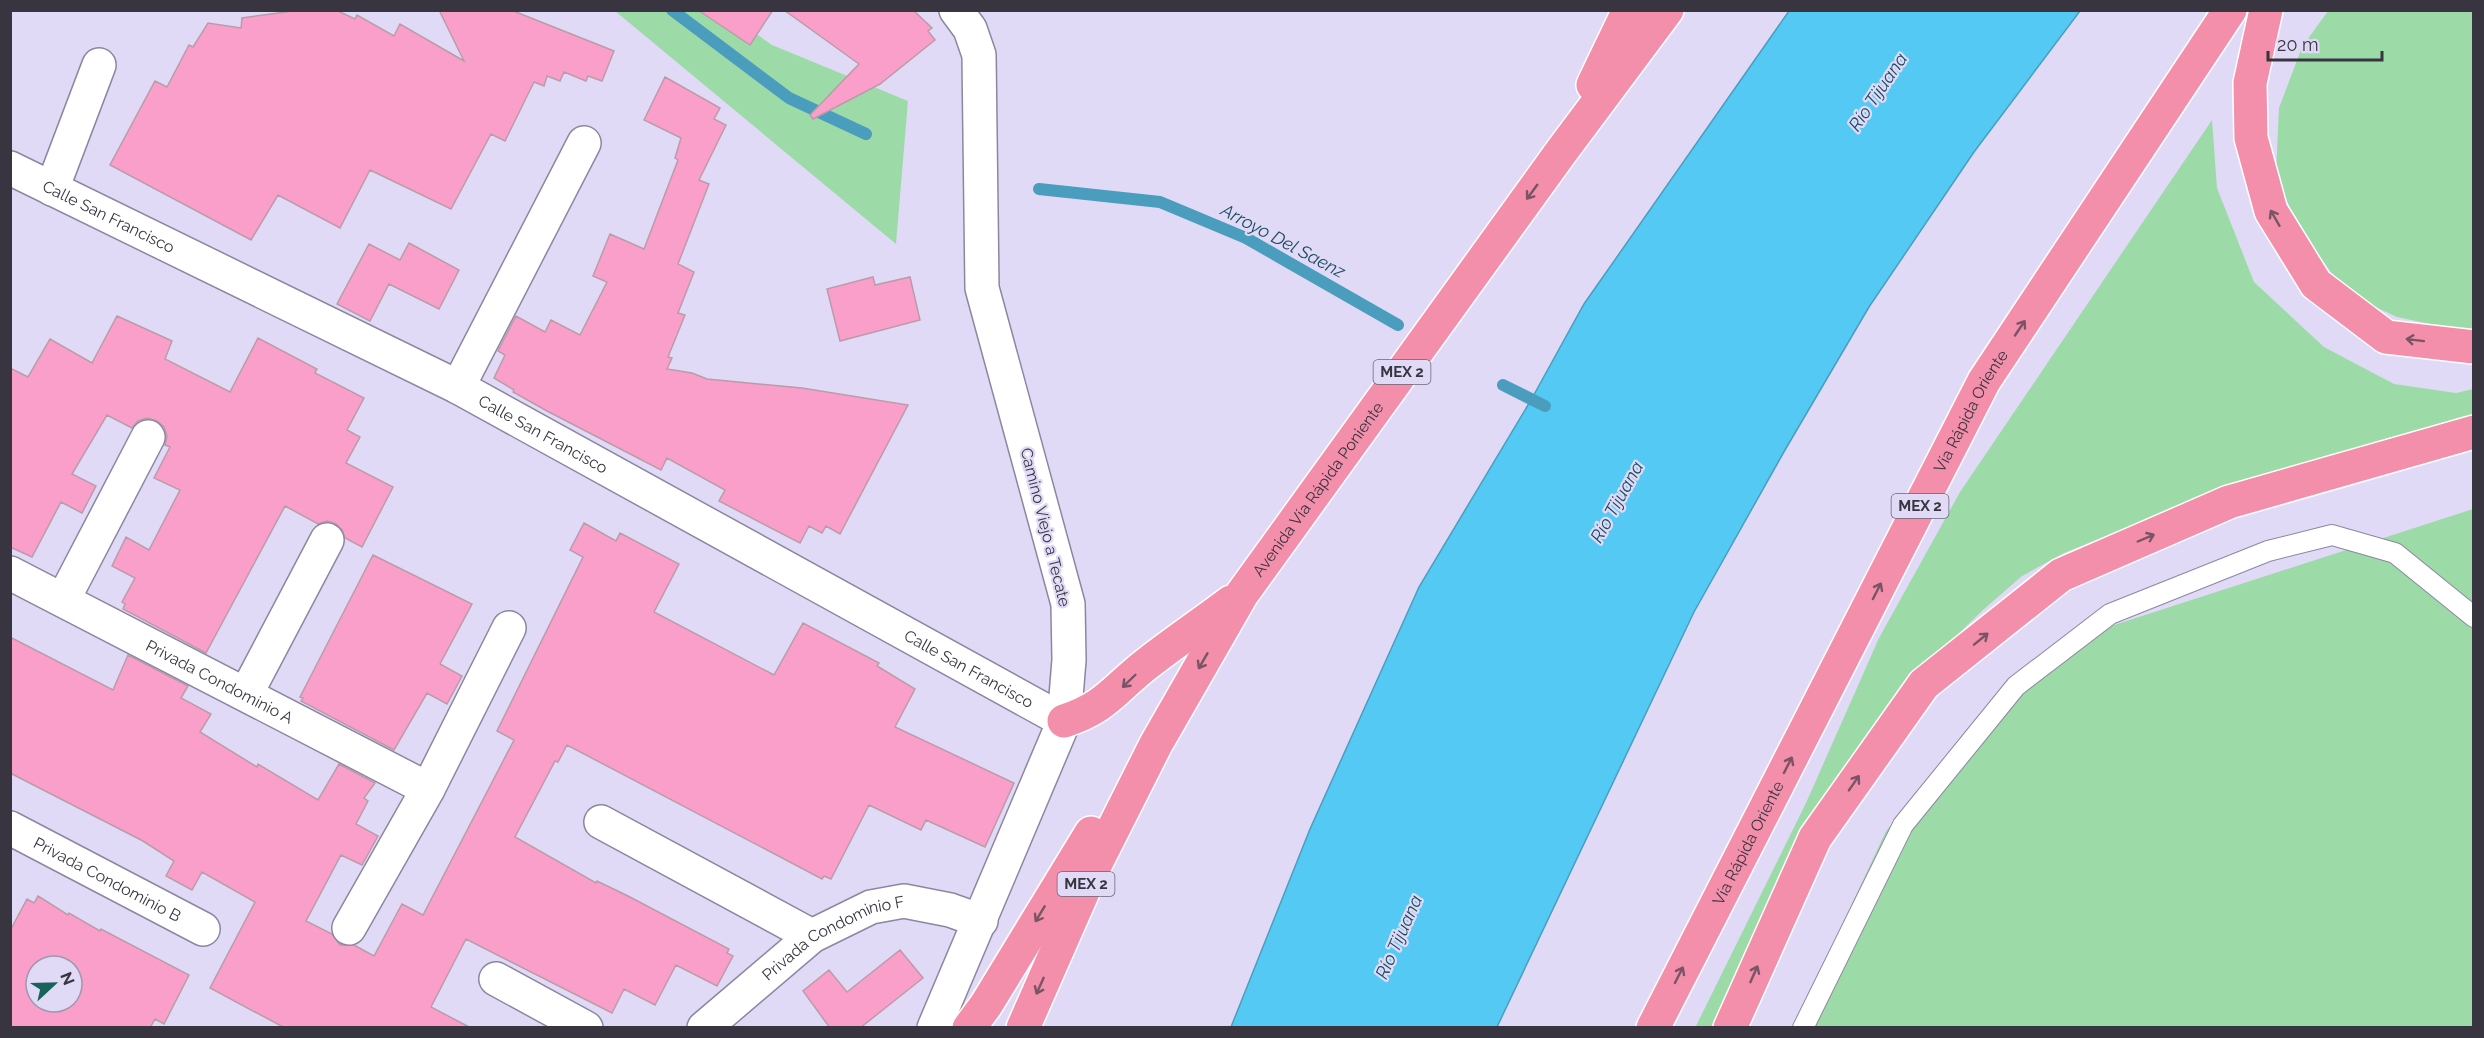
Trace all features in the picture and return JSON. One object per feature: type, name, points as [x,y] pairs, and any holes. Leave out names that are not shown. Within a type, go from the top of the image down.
[{"type":"highway","points":[[1561,152],[1629,10]]},
{"type":"highway","name":"Avenida Vía Rápida Poniente","points":[[1156,744],[1242,594],[1666,10]]},
{"type":"highway","name":"Vía Rápida Oriente","points":[[1653,1028],[1984,381],[2230,10]]},
{"type":"highway","points":[[2266,10],[2250,83],[2251,138],[2271,212],[2316,284],[2386,337],[2474,347]]},
{"type":"highway","points":[[1730,1028],[1815,838],[1924,684],[2061,574],[2229,502],[2474,432]]},
{"type":"highway","points":[[1064,721],[1086,714],[1100,706],[1146,664],[1242,594]]},
{"type":"highway","points":[[969,1028],[986,1005],[1079,849],[1156,744]]},
{"type":"highway","name":"MEX 2","points":[[1023,1028],[1092,871],[1156,744]]},
{"type":"street","name":"Camino Viejo a Tecate","points":[[934,1028],[1064,721],[1069,660],[1068,604],[982,288],[979,55],[970,29],[956,10]]},
{"type":"street","points":[[52,189],[99,65]]},
{"type":"street","points":[[458,387],[584,142]]},
{"type":"street","name":"Calle San Francisco","points":[[10,168],[458,387],[1064,721]]},
{"type":"street","points":[[63,600],[147,436]]},
{"type":"street","points":[[246,694],[327,540]]},
{"type":"street","name":"Privada Condominio A","points":[[10,573],[428,789]]},
{"type":"street","points":[[350,928],[428,789],[508,628]]},
{"type":"street","points":[[601,822],[812,936]]},
{"type":"street","name":"Privada Condominio B","points":[[10,828],[203,929]]},
{"type":"street","name":"Privada Condominio F","points":[[704,1028],[812,936],[871,907],[904,901],[950,910],[981,921]]},
{"type":"street","points":[[496,979],[586,1028]]},
{"type":"lane","points":[[1803,1028],[1903,825],[2016,686],[2110,614],[2268,550],[2332,535],[2395,553],[2474,617]]},
{"type":"green space","points":[[615,11],[724,11],[772,45],[908,101],[896,244]]},
{"type":"green space","points":[[2328,11],[2473,11],[2473,329],[2439,326],[2397,317],[2371,305],[2333,275],[2298,228],[2276,174],[2279,108],[2302,47]]},
{"type":"green space","points":[[2212,120],[2217,188],[2254,282],[2324,347],[2394,384],[2456,393],[2473,389],[2473,418],[2215,492],[2064,553],[2022,576],[1984,609],[1903,688],[1810,820],[1711,1027],[1695,1028],[1806,803],[1879,638],[1960,492]]},
{"type":"green space","points":[[2473,509],[2473,1027],[1794,1028],[1886,831],[1973,725],[2108,627]]},
{"type":"water","name":"Río Tijuana","points":[[1789,11],[2080,11],[1974,152],[1869,307],[1785,450],[1694,612],[1497,1027],[1231,1027],[1310,829],[1419,587],[1531,400],[1584,304]]},
{"type":"building","points":[[300,10],[336,10],[355,19],[357,15],[394,36],[400,24],[464,61],[439,10],[511,10],[614,51],[602,81],[588,76],[586,81],[564,72],[560,81],[547,76],[544,86],[534,82],[505,141],[491,134],[451,209],[370,170],[340,228],[278,195],[251,240],[110,165],[155,81],[167,87],[189,45],[193,47],[208,23],[241,28],[242,18]]},
{"type":"building","points":[[698,10],[773,10],[750,45]]},
{"type":"building","points":[[784,10],[913,10],[932,28],[928,31],[935,40],[880,84],[813,119],[810,115],[859,64]]},
{"type":"building","points":[[665,77],[720,108],[714,119],[726,125],[699,180],[709,184],[678,264],[694,272],[678,313],[685,315],[668,357],[672,358],[667,369],[692,373],[707,379],[802,388],[908,405],[840,534],[826,526],[822,533],[809,526],[800,543],[719,501],[725,490],[667,458],[661,470],[547,411],[513,392],[514,390],[494,378],[505,355],[498,351],[516,316],[545,332],[551,320],[580,335],[607,282],[593,276],[610,234],[644,249],[678,160],[675,158],[681,138],[644,120]]},
{"type":"building","points":[[409,243],[459,270],[439,309],[389,284],[370,321],[337,304],[369,244],[400,260]]},
{"type":"building","points":[[873,277],[875,285],[910,277],[920,320],[840,341],[827,289]]},
{"type":"building","points":[[117,316],[172,341],[165,359],[230,392],[258,338],[317,369],[315,373],[364,398],[347,430],[360,437],[346,463],[393,487],[362,547],[345,538],[342,530],[336,524],[327,521],[318,524],[285,506],[206,653],[123,609],[125,604],[122,602],[135,578],[112,566],[126,537],[149,550],[180,490],[154,478],[170,447],[165,445],[167,436],[164,427],[157,421],[147,418],[138,421],[132,428],[107,415],[72,474],[96,486],[82,513],[61,502],[32,557],[10,547],[10,368],[28,377],[50,339],[92,363]]},
{"type":"building","points":[[584,523],[616,541],[620,533],[679,564],[654,612],[774,675],[803,623],[879,663],[877,666],[915,689],[895,727],[1014,783],[985,847],[926,820],[921,830],[869,805],[831,879],[824,876],[822,879],[567,745],[558,762],[555,761],[515,837],[596,883],[597,881],[628,896],[729,949],[727,953],[733,956],[717,986],[676,965],[655,1005],[624,989],[612,1013],[466,939],[431,1007],[471,1028],[285,1028],[210,988],[255,902],[202,872],[192,890],[166,876],[174,861],[143,841],[10,773],[10,637],[113,690],[128,655],[188,686],[181,698],[211,714],[200,732],[257,767],[258,764],[318,800],[339,764],[375,783],[364,798],[368,801],[356,824],[378,836],[362,865],[341,855],[306,921],[332,934],[340,945],[354,945],[374,956],[402,904],[423,915],[514,740],[497,731],[583,557],[570,550]]},
{"type":"building","points":[[373,555],[472,604],[440,664],[462,676],[447,704],[427,693],[394,750],[301,701],[303,698],[300,697]]},
{"type":"building","points":[[38,896],[68,915],[69,913],[189,975],[164,1024],[155,1019],[150,1028],[10,1028],[10,931],[27,899],[34,903]]},
{"type":"building","points":[[900,950],[923,978],[860,1028],[830,1028],[803,991],[829,970],[847,992]]},
{"type":"waterway","name":"Arroyo Del Saenz","points":[[672,10],[789,98],[866,134]]},
{"type":"waterway","name":"Arroyo Del Saenz","points":[[1039,189],[1160,202],[1246,238],[1398,325]]},
{"type":"waterway","name":"Arroyo Del Saenz","points":[[1503,385],[1545,406]]}]
